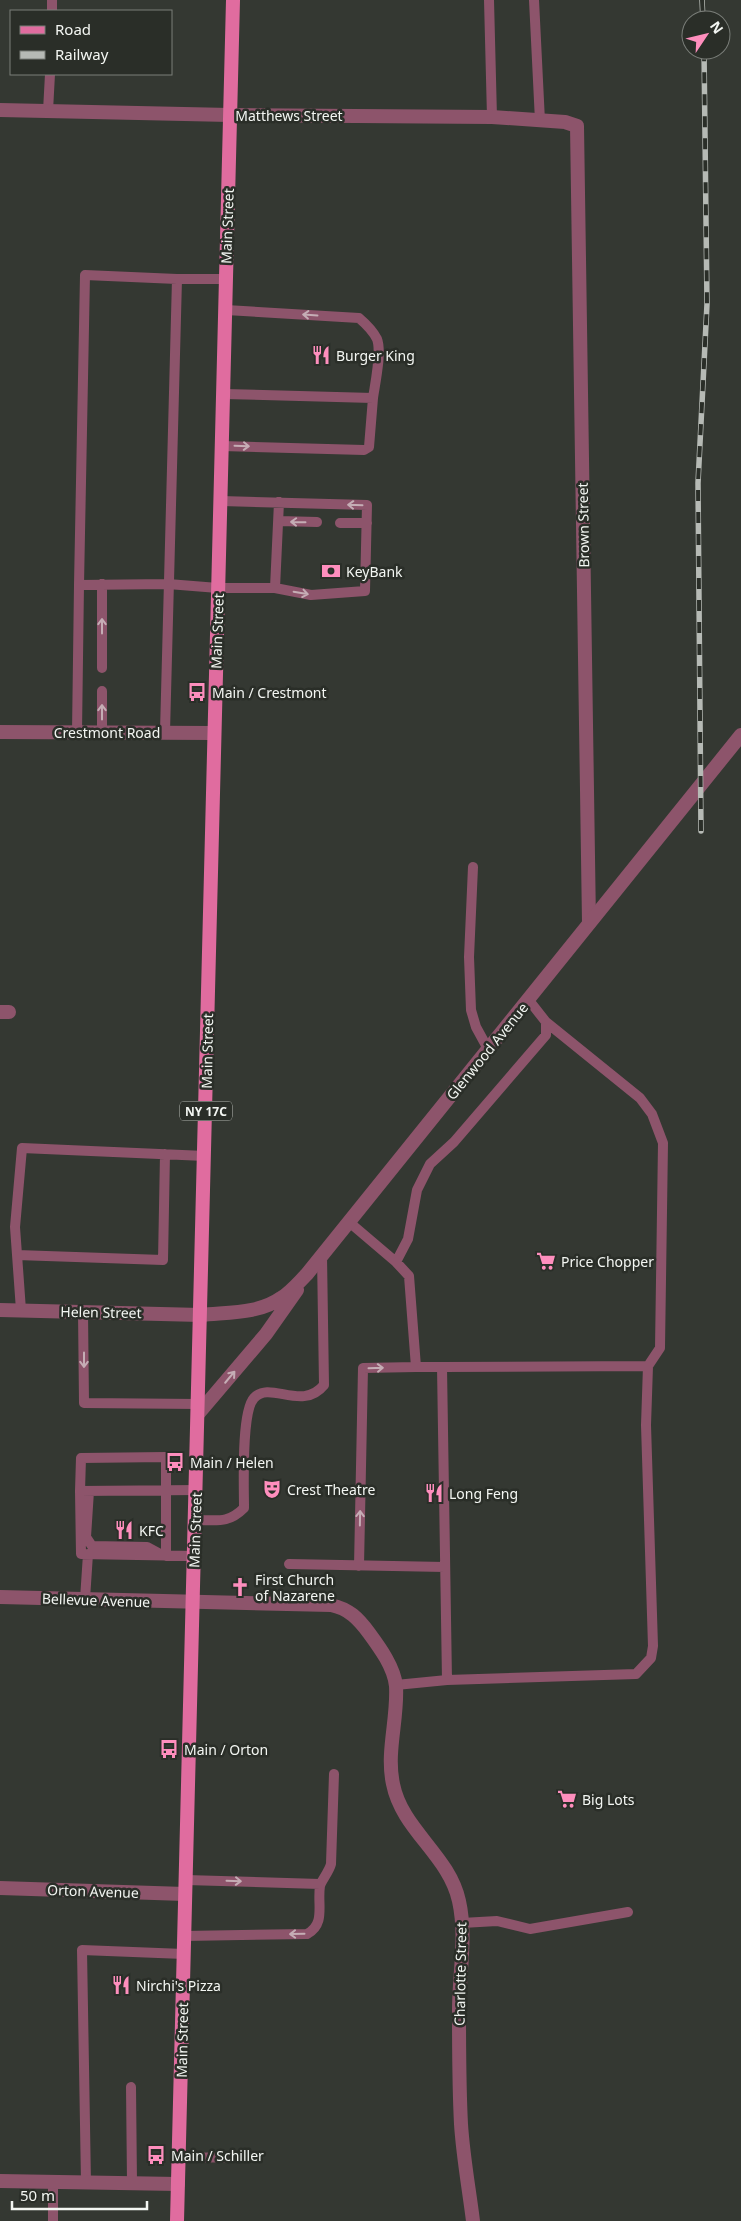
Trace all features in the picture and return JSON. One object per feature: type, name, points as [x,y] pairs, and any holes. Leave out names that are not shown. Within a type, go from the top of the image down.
[{"type":"main road","name":"Main Street","points":[[177,2221],[197,1490],[233,0]]},
{"type":"street","name":"Matthews Street","points":[[0,110],[230,115],[492,117],[565,122],[577,126]]},
{"type":"street","name":"Brown Street","points":[[577,126],[589,923]]},
{"type":"street","name":"Crestmont Road","points":[[0,732],[214,733]]},
{"type":"street","name":"Glenwood Avenue","points":[[201,1315],[265,1307],[281,1299],[307,1274],[741,735]]},
{"type":"street","points":[[198,1409],[266,1334],[286,1309],[307,1274]]},
{"type":"street","name":"Helen Street","points":[[0,1310],[201,1315]]},
{"type":"street","name":"Bellevue Avenue","points":[[0,1597],[193,1603],[292,1603],[344,1608],[357,1618],[374,1640],[390,1666],[396,1685]]},
{"type":"street","name":"Charlotte Street","points":[[396,1685],[391,1745],[392,1784],[401,1810],[413,1829],[430,1846],[453,1885],[459,1900],[462,1923],[459,2008],[461,2124],[473,2221]]},
{"type":"street","name":"Orton Avenue","points":[[0,1888],[185,1887]]},
{"type":"street","points":[[0,2182],[178,2184]]},
{"type":"lane","points":[[489,0],[492,117]]},
{"type":"lane","points":[[534,0],[540,121]]},
{"type":"lane","points":[[48,111],[50,75]]},
{"type":"lane","points":[[77,732],[85,275],[226,279]]},
{"type":"lane","points":[[165,732],[177,279]]},
{"type":"lane","points":[[222,446],[364,450],[369,447],[372,398],[378,374],[378,340],[368,326],[359,318],[226,310]]},
{"type":"lane","points":[[224,394],[372,398]]},
{"type":"lane","points":[[79,585],[168,584],[218,588],[275,588],[311,594],[365,591],[367,505],[221,501]]},
{"type":"lane","points":[[275,588],[279,502]]},
{"type":"lane","points":[[279,521],[317,522]]},
{"type":"lane","points":[[340,522],[367,523]]},
{"type":"lane","points":[[102,584],[102,668]]},
{"type":"lane","points":[[102,691],[102,733]]},
{"type":"lane","points":[[472,866],[471,1010],[476,1027],[488,1049]]},
{"type":"lane","points":[[396,1685],[447,1680],[636,1674],[651,1658],[646,1426],[648,1366],[660,1348],[664,1143],[652,1114],[640,1098],[546,1022],[528,999]]},
{"type":"lane","points":[[396,1262],[408,1239],[417,1190],[430,1164],[454,1142],[536,1049],[546,1036],[546,1022]]},
{"type":"lane","points":[[21,1310],[15,1227],[22,1148],[205,1156]]},
{"type":"lane","points":[[17,1255],[163,1260],[165,1154]]},
{"type":"lane","points":[[349,1222],[396,1262],[409,1276],[416,1367]]},
{"type":"lane","points":[[195,1520],[227,1520],[235,1517],[244,1508],[248,1407],[254,1397],[264,1392],[309,1397],[317,1394],[324,1386],[322,1256]]},
{"type":"lane","points":[[83,1312],[84,1403],[198,1409]]},
{"type":"lane","points":[[358,1566],[363,1368],[648,1366]]},
{"type":"lane","points":[[442,1367],[447,1680]]},
{"type":"lane","points":[[166,1457],[164,1556],[147,1547],[92,1546],[86,1537],[81,1458],[166,1457]]},
{"type":"lane","points":[[84,1491],[197,1490]]},
{"type":"lane","points":[[84,1491],[81,1554],[194,1556]]},
{"type":"lane","points":[[85,1600],[88,1554]]},
{"type":"lane","points":[[289,1564],[446,1567]]},
{"type":"lane","points":[[184,1936],[307,1934],[315,1930],[320,1918],[320,1884],[328,1875],[331,1864],[334,1774]]},
{"type":"lane","points":[[185,1887],[320,1884]]},
{"type":"lane","points":[[462,1923],[496,1921],[530,1929],[628,1912]]},
{"type":"lane","points":[[86,2183],[82,1950],[184,1954]]},
{"type":"lane","points":[[131,2087],[132,2184]]},
{"type":"lane","points":[[179,2158],[241,2157]]},
{"type":"lane","points":[[53,2182],[53,2221]]},
{"type":"railway","points":[[702,0],[702,10]]},
{"type":"railway","points":[[701,831],[698,483],[707,304],[704,60]]},
{"type":"place","name":"Burger King","points":[[321,355]]},
{"type":"place","name":"KeyBank","points":[[331,571]]},
{"type":"place","name":"Main / Crestmont","points":[[197,692]]},
{"type":"place","name":"Price Chopper","points":[[546,1261]]},
{"type":"place","name":"Main / Helen","points":[[175,1462]]},
{"type":"place","name":"Crest Theatre","points":[[272,1489]]},
{"type":"place","name":"Long Feng","points":[[434,1493]]},
{"type":"place","name":"KFC","points":[[124,1530]]},
{"type":"place","name":"First Church of Nazarene","points":[[240,1587]]},
{"type":"place","name":"Main / Orton","points":[[169,1749]]},
{"type":"place","name":"Big Lots","points":[[567,1799]]},
{"type":"place","name":"Nirchi's Pizza","points":[[121,1985]]},
{"type":"place","name":"Main / Schiller","points":[[156,2155]]}]
